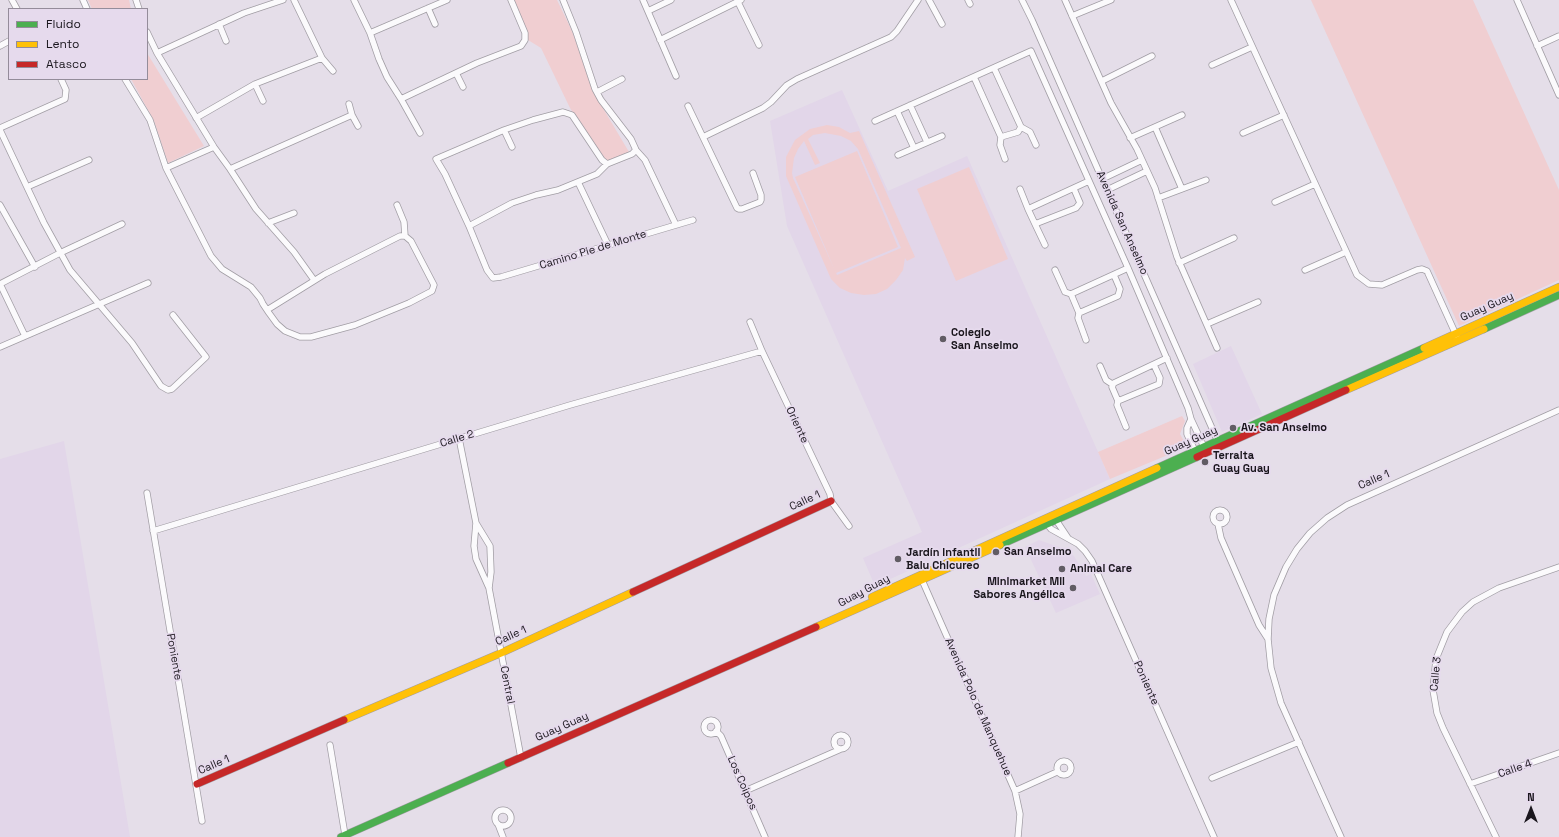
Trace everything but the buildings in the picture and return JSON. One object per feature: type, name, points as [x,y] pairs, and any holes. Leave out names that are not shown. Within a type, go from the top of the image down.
[{"type":"street","points":[[157,54],[244,12],[283,0]]},
{"type":"street","points":[[294,0],[322,58],[334,71]]},
{"type":"street","points":[[354,0],[370,33],[387,77],[401,98],[420,133]]},
{"type":"street","points":[[370,33],[446,0]]},
{"type":"street","points":[[401,98],[488,59],[519,48],[523,44],[525,38],[511,0]]},
{"type":"street","points":[[563,0],[601,100],[631,139],[636,150],[644,157],[676,225]]},
{"type":"street","points":[[643,0],[676,76]]},
{"type":"street","points":[[648,12],[671,0]]},
{"type":"street","points":[[660,40],[739,0],[759,45]]},
{"type":"street","points":[[702,137],[763,108],[771,102],[787,85],[797,78],[891,37],[897,31],[918,0]]},
{"type":"street","points":[[928,0],[942,24]]},
{"type":"street","name":"Avenida San Anselmo","points":[[1022,0],[1219,443]]},
{"type":"street","points":[[1065,0],[1120,121],[1147,171],[1158,198],[1179,263],[1217,348]]},
{"type":"street","points":[[1072,16],[1111,0]]},
{"type":"street","points":[[1231,0],[1357,275],[1365,282],[1374,285],[1382,285],[1420,269],[1427,271],[1457,337]]},
{"type":"street","points":[[1517,0],[1559,95]]},
{"type":"street","points":[[428,8],[435,24]]},
{"type":"street","points":[[219,24],[226,42]]},
{"type":"street","points":[[148,34],[157,54],[214,147],[256,209],[294,252],[314,280]]},
{"type":"street","points":[[1537,46],[1559,36]]},
{"type":"street","points":[[1212,65],[1252,47]]},
{"type":"street","points":[[875,121],[1031,51],[1128,268],[1204,447]]},
{"type":"street","points":[[1102,81],[1152,56]]},
{"type":"street","points":[[196,118],[255,84],[322,58]]},
{"type":"street","points":[[994,68],[1021,127],[1030,132],[1036,146]]},
{"type":"street","points":[[456,73],[463,87]]},
{"type":"street","points":[[974,77],[1001,137],[1000,145],[1005,159]]},
{"type":"street","points":[[597,92],[622,79]]},
{"type":"street","points":[[61,80],[66,90],[65,99],[0,129],[27,187],[70,270],[98,305],[132,343],[161,386],[168,390],[172,389],[206,357],[173,315]]},
{"type":"street","points":[[126,80],[150,120],[166,168],[214,260],[228,273],[251,287],[277,324],[285,332],[295,336],[311,337],[374,318],[409,303],[430,293],[433,290],[433,283],[411,241],[406,236],[404,222],[397,205]]},
{"type":"street","points":[[255,84],[263,101]]},
{"type":"street","points":[[349,104],[352,115],[358,126]]},
{"type":"street","points":[[910,105],[927,142]]},
{"type":"street","points":[[688,106],[737,208],[739,209],[761,200],[761,194],[753,173]]},
{"type":"street","points":[[897,111],[914,148]]},
{"type":"street","points":[[608,164],[602,160],[572,115],[560,112],[504,130],[436,159],[445,174],[469,226],[512,203],[558,190],[597,174],[608,164],[632,154],[636,150]]},
{"type":"street","points":[[230,169],[352,115]]},
{"type":"street","points":[[1130,138],[1182,115]]},
{"type":"street","points":[[1243,133],[1284,116]]},
{"type":"street","points":[[1001,137],[1018,132],[1021,127]]},
{"type":"street","points":[[1154,127],[1182,189]]},
{"type":"street","points":[[504,130],[512,147]]},
{"type":"street","points":[[898,155],[942,136]]},
{"type":"street","points":[[166,168],[214,147]]},
{"type":"street","points":[[27,187],[88,160]]},
{"type":"street","points":[[1102,179],[1142,160]]},
{"type":"street","points":[[1107,190],[1147,171]]},
{"type":"street","points":[[1158,198],[1206,180]]},
{"type":"street","points":[[578,182],[608,245]]},
{"type":"street","points":[[1028,209],[1089,182]]},
{"type":"street","points":[[1275,202],[1315,184]]},
{"type":"street","points":[[1020,189],[1045,245]]},
{"type":"street","points":[[1035,224],[1076,208],[1080,203],[1074,189]]},
{"type":"street","points":[[0,205],[35,267]]},
{"type":"street","points":[[268,223],[294,213]]},
{"type":"street","name":"Camino Pie de Monte","points":[[469,226],[487,270],[492,278],[501,277],[693,220]]},
{"type":"street","points":[[25,336],[0,284],[60,253],[122,224]]},
{"type":"street","points":[[267,310],[314,280],[397,236],[406,236]]},
{"type":"street","points":[[1179,263],[1234,238]]},
{"type":"street","points":[[1305,270],[1346,252]]},
{"type":"street","points":[[1055,270],[1065,292],[1071,294],[1128,268]]},
{"type":"street","points":[[1079,313],[1118,296],[1120,289],[1114,275]]},
{"type":"street","points":[[0,347],[148,283]]},
{"type":"street","name":"Guay Guay","points":[[835,618],[867,599],[1051,520],[1194,451],[1266,426],[1457,337],[1559,287]]},
{"type":"street","points":[[1071,294],[1079,313],[1078,318],[1086,340]]},
{"type":"street","name":"Guay Guay","points":[[1101,496],[1219,443],[1255,424],[1559,295]]},
{"type":"street","points":[[1206,324],[1258,302]]},
{"type":"street","name":"Oriente","points":[[750,322],[762,351],[830,494],[831,501],[849,526]]},
{"type":"street","name":"Calle 2","points":[[153,531],[458,438],[762,351]]},
{"type":"street","points":[[1112,384],[1167,358]]},
{"type":"street","points":[[1118,401],[1159,384],[1160,378],[1154,365]]},
{"type":"street","points":[[1100,366],[1106,380],[1112,384],[1118,401],[1117,405],[1126,427]]},
{"type":"street","name":"Calle 1","points":[[1341,837],[1275,685],[1271,668],[1268,639],[1272,604],[1284,572],[1304,540],[1327,518],[1342,508],[1358,499],[1559,410]]},
{"type":"street","points":[[1191,419],[1187,434],[1194,451]]},
{"type":"street","points":[[1252,432],[1255,424],[1266,426]]},
{"type":"street","name":"Central","points":[[458,438],[476,522],[474,546],[476,559],[489,588],[521,758]]},
{"type":"street","name":"Poniente","points":[[147,493],[202,821]]},
{"type":"street","name":"Calle 1","points":[[197,784],[501,653],[831,501]]},
{"type":"street","name":"Poniente","points":[[1051,520],[1051,529],[1068,538]]},
{"type":"street","name":"Poniente","points":[[1051,520],[1068,538],[1082,548],[1089,556],[1095,567],[1214,837]]},
{"type":"street","name":"Central","points":[[476,522],[490,546],[491,572],[489,588]]},
{"type":"street","name":"Calle 1","points":[[1218,524],[1221,538],[1259,625],[1268,639]]},
{"type":"street","name":"Guay Guay","points":[[343,836],[922,580],[963,558]]},
{"type":"street","name":"Calle 3","points":[[1496,837],[1443,728],[1435,705],[1433,690],[1434,675],[1441,645],[1447,632],[1456,619],[1468,606],[1479,598],[1499,588],[1559,567]]},
{"type":"street","name":"Avenida Polo de Manquehue","points":[[922,580],[1015,791],[1020,814],[1018,837]]},
{"type":"street","name":"Los Coipos","points":[[716,731],[721,736],[765,837]]},
{"type":"street","points":[[1212,778],[1299,742]]},
{"type":"street","points":[[330,745],[343,836]]},
{"type":"street","points":[[745,791],[841,749]]},
{"type":"street","name":"Calle 4","points":[[1470,784],[1559,753]]},
{"type":"street","points":[[1015,791],[1057,772]]},
{"type":"street","points":[[498,824],[504,837]]},
{"type":"shaded area","points":[[88,0],[129,0],[131,8],[92,8]]},
{"type":"shaded area","points":[[513,0],[557,0],[572,31],[594,93],[629,152],[605,162],[570,108],[541,48],[528,40],[528,34]]},
{"type":"shaded area","points":[[1311,0],[1473,0],[1559,190],[1559,280],[1459,326]]},
{"type":"shaded area","points":[[148,55],[204,146],[168,163],[154,121],[132,80],[148,80]]},
{"type":"shaded area","name":"Colegio San Anselmo","points":[[842,90],[888,191],[967,156],[1110,479],[875,586],[863,558],[922,532],[787,226],[770,121]]},
{"type":"shaded area","points":[[827,125],[839,127],[850,133],[859,131],[915,257],[907,261],[905,258],[903,270],[896,280],[887,289],[876,294],[864,295],[851,293],[840,288],[831,279],[786,176],[786,157],[795,140],[810,129]],"holes":[[[825,133],[841,136],[851,141],[858,149],[901,248],[837,275],[792,173],[794,158],[804,141],[815,165],[820,163],[808,139],[813,135]]]},
{"type":"shaded area","points":[[857,151],[898,247],[836,273],[795,177]]},
{"type":"shaded area","points":[[969,167],[1008,259],[956,281],[917,189]]},
{"type":"shaded area","points":[[1231,346],[1262,414],[1222,432],[1193,364]]},
{"type":"shaded area","points":[[1182,416],[1185,421],[1180,434],[1187,447],[1110,479],[1098,452]]},
{"type":"shaded area","points":[[64,441],[130,837],[0,837],[0,459]]},
{"type":"shaded area","points":[[1039,540],[1067,550],[1074,556],[1086,576],[1091,574],[1100,594],[1056,613],[1025,547]]},
{"type":"traffic: fast","points":[[1484,329],[1559,295]]},
{"type":"traffic: fast","points":[[1157,468],[1424,348]]},
{"type":"traffic: fast","points":[[1000,545],[1197,457]]},
{"type":"traffic: fast","points":[[341,837],[508,763]]},
{"type":"traffic: slow","points":[[1424,348],[1559,287]]},
{"type":"traffic: slow","points":[[1346,390],[1484,329]]},
{"type":"traffic: slow","points":[[872,597],[1157,468]]},
{"type":"traffic: slow","points":[[816,627],[1000,545]]},
{"type":"traffic: slow","points":[[344,720],[501,653],[633,592]]},
{"type":"traffic: jam","points":[[1197,457],[1346,390]]},
{"type":"traffic: jam","points":[[633,592],[831,501]]},
{"type":"traffic: jam","points":[[508,763],[816,627]]},
{"type":"traffic: jam","points":[[197,784],[344,720]]},
{"type":"place","name":"Colegio San Anselmo","points":[[943,339]]},
{"type":"place","name":"Av. San Anselmo","points":[[1233,428]]},
{"type":"place","name":"Terralta Guay Guay","points":[[1205,462]]},
{"type":"place","name":"San Anselmo","points":[[996,552]]},
{"type":"place","name":"Jardín Infantil Balu Chicureo","points":[[898,559]]},
{"type":"place","name":"Animal Care","points":[[1062,569]]},
{"type":"place","name":"Minimarket Mil Sabores Angélica","points":[[1073,588]]}]
